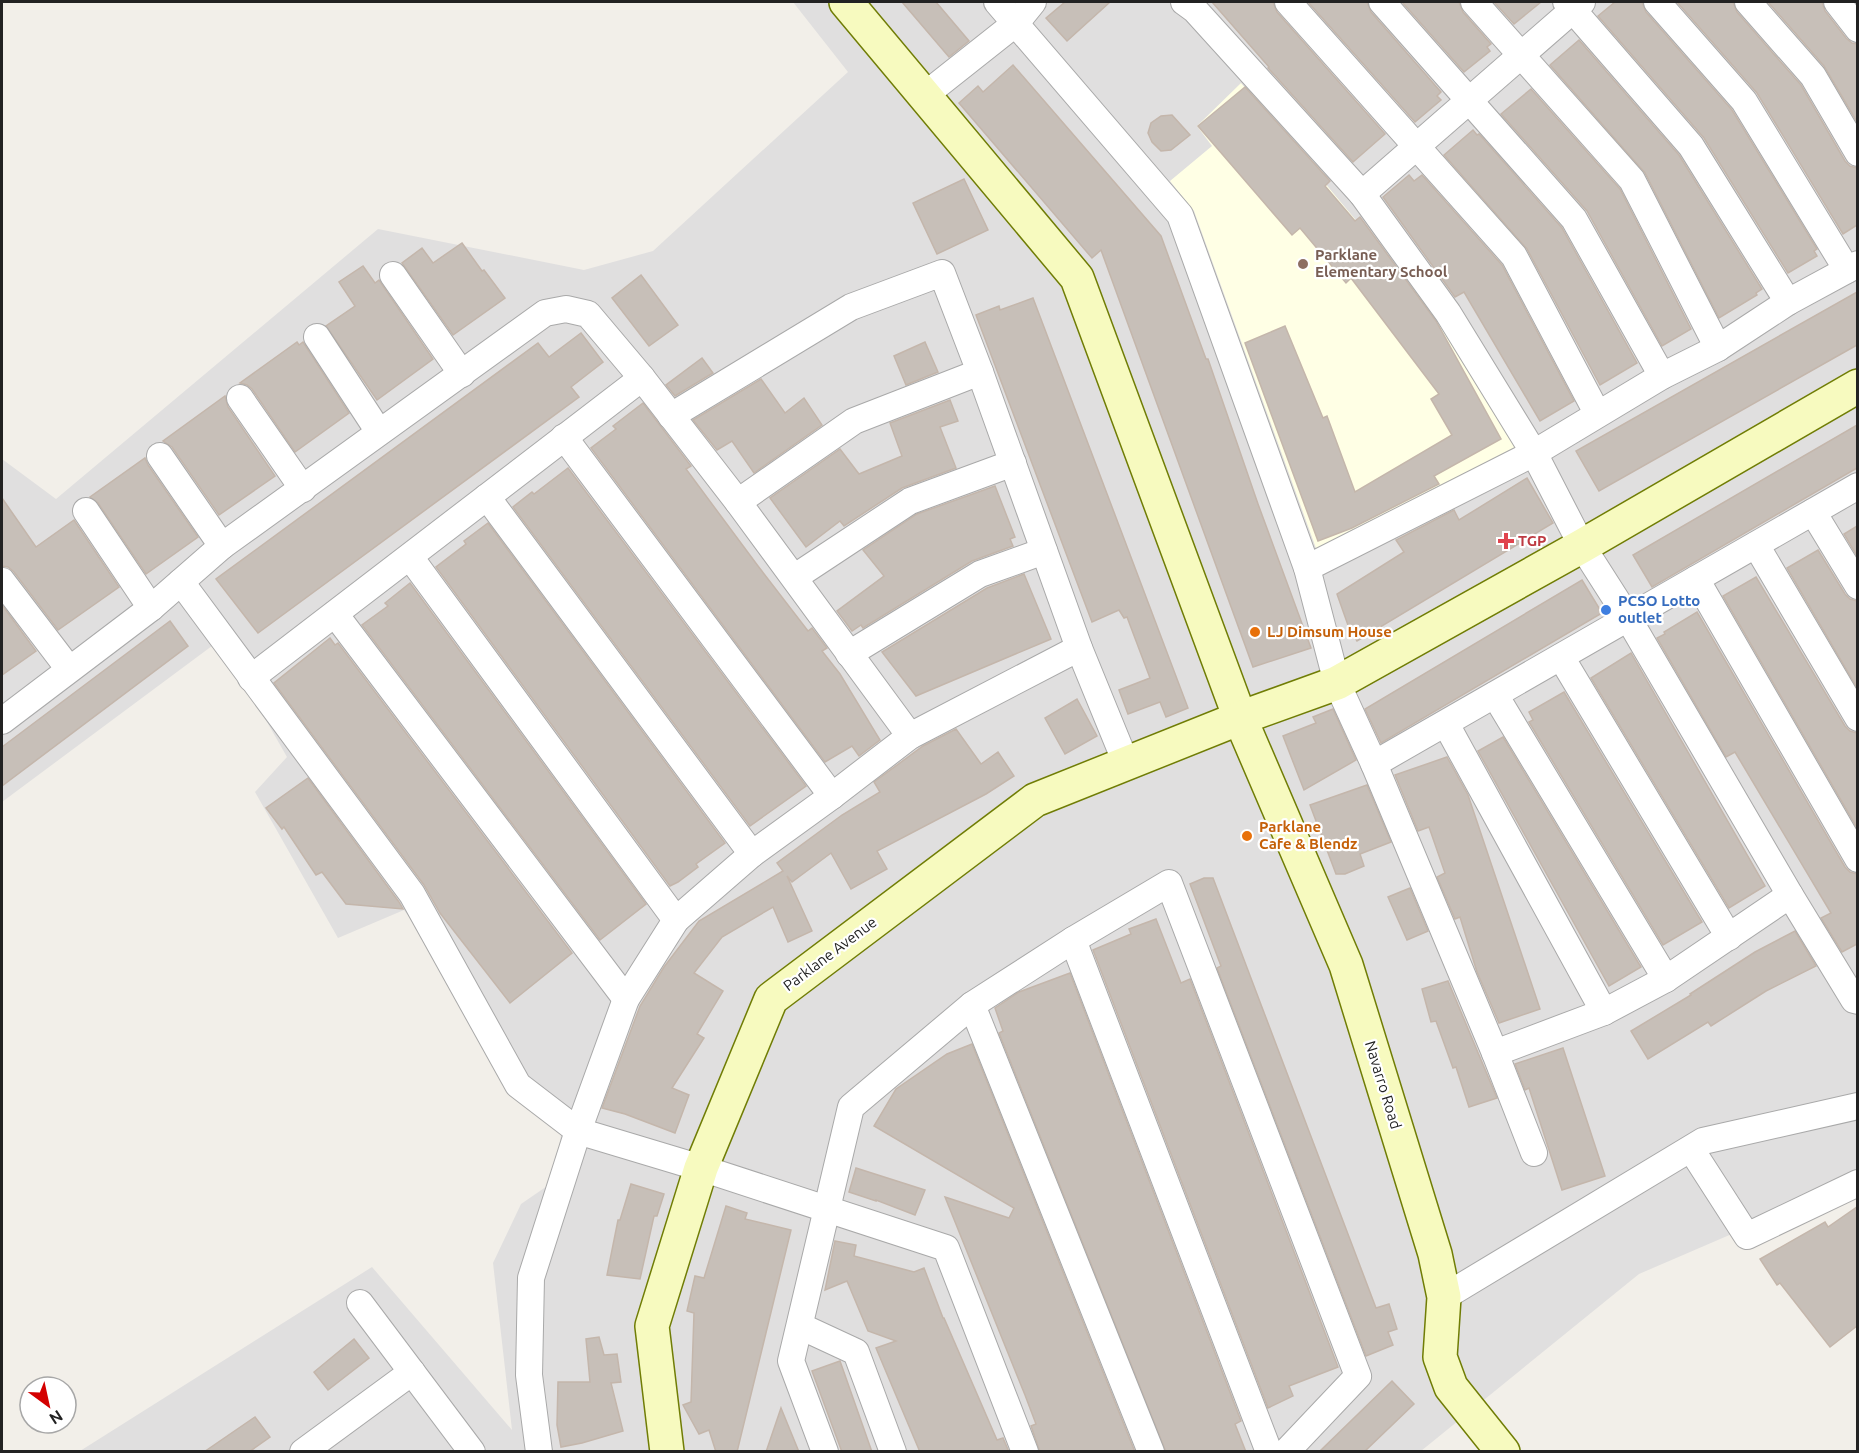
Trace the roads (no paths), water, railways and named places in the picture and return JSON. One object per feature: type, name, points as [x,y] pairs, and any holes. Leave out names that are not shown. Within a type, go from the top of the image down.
[{"type":"street","name":"Navarro Road","points":[[846,2],[1077,278],[1240,718],[1346,965],[1435,1254],[1444,1297],[1440,1357],[1450,1387],[1503,1452]]},
{"type":"street","points":[[997,2],[1180,215],[1307,568],[1337,683],[1374,765],[1495,1053],[1534,1153]]},
{"type":"street","points":[[925,95],[1016,22],[1033,2]]},
{"type":"street","points":[[1184,2],[1195,10],[1362,194],[1448,313],[1534,453],[1581,546],[1629,618],[1790,895],[1854,1000],[1857,1001]]},
{"type":"street","points":[[1288,2],[1514,256],[1597,413]]},
{"type":"street","points":[[1383,2],[1574,219],[1662,376]]},
{"type":"street","points":[[1474,2],[1632,180],[1718,348]]},
{"type":"street","points":[[1307,568],[1534,453],[1597,413],[1662,376],[1718,348],[1788,302],[1852,267],[1744,101],[1657,2]]},
{"type":"street","points":[[1748,2],[1813,76],[1857,153]]},
{"type":"street","points":[[1837,2],[1857,29]]},
{"type":"street","points":[[1362,194],[1522,55],[1574,4],[1691,146],[1788,302]]},
{"type":"street","points":[[670,416],[851,307],[942,273],[1079,648],[1126,762]]},
{"type":"street","points":[[393,274],[462,374]]},
{"type":"street","points":[[2,721],[151,608],[222,546],[545,313],[566,309],[588,314],[642,378],[795,577],[910,736]]},
{"type":"street","points":[[316,337],[379,432]]},
{"type":"street","points":[[738,502],[854,421],[980,372]]},
{"type":"street","points":[[251,678],[642,378]]},
{"type":"street","name":"Parklane Avenue","points":[[667,1452],[652,1326],[701,1168],[771,999],[1035,800],[1126,762],[1337,683],[1581,546],[1857,386]]},
{"type":"street","points":[[240,398],[303,489]]},
{"type":"street","points":[[564,437],[832,796]]},
{"type":"street","points":[[160,456],[222,546]]},
{"type":"street","points":[[795,577],[910,501],[1012,463]]},
{"type":"street","points":[[1374,765],[1857,486]]},
{"type":"street","points":[[487,496],[752,854]]},
{"type":"street","points":[[86,511],[151,608]]},
{"type":"street","points":[[1813,512],[1857,586]]},
{"type":"street","points":[[1756,545],[1857,718]]},
{"type":"street","points":[[849,654],[980,574],[1044,551]]},
{"type":"street","points":[[410,557],[676,920]]},
{"type":"street","points":[[1696,579],[1857,859]]},
{"type":"street","points":[[2,581],[69,669]]},
{"type":"street","points":[[181,582],[412,894],[518,1085],[578,1131],[701,1168],[946,1248],[1025,1452]]},
{"type":"street","points":[[335,614],[626,999]]},
{"type":"street","points":[[539,1452],[529,1375],[531,1278],[578,1131],[626,999],[676,920],[752,854],[910,736],[1079,648]]},
{"type":"street","points":[[1561,657],[1729,937]]},
{"type":"street","points":[[1495,695],[1666,979]]},
{"type":"street","points":[[1446,724],[1604,1012]]},
{"type":"street","points":[[825,1452],[791,1361],[851,1107],[972,1005],[1073,940],[1169,883],[1358,1376],[1286,1452]]},
{"type":"street","points":[[1495,1053],[1604,1012],[1666,979],[1790,895]]},
{"type":"street","points":[[1073,940],[1269,1452]]},
{"type":"street","points":[[972,1005],[1151,1452]]},
{"type":"street","points":[[1444,1297],[1703,1141],[1857,1106]]},
{"type":"street","points":[[1691,1149],[1747,1236],[1857,1183]]},
{"type":"street","points":[[360,1303],[472,1452]]},
{"type":"street","points":[[800,1326],[856,1352],[893,1452]]},
{"type":"street","points":[[303,1452],[412,1372]]},
{"type":"place","name":"Parklane Elementary School","points":[[1303,264]]},
{"type":"place","name":"TGP","points":[[1506,541]]},
{"type":"place","name":"PCSO Lotto outlet","points":[[1606,610]]},
{"type":"place","name":"LJ Dimsum House","points":[[1255,632]]},
{"type":"place","name":"Parklane Cafe & Blendz","points":[[1247,836]]}]
